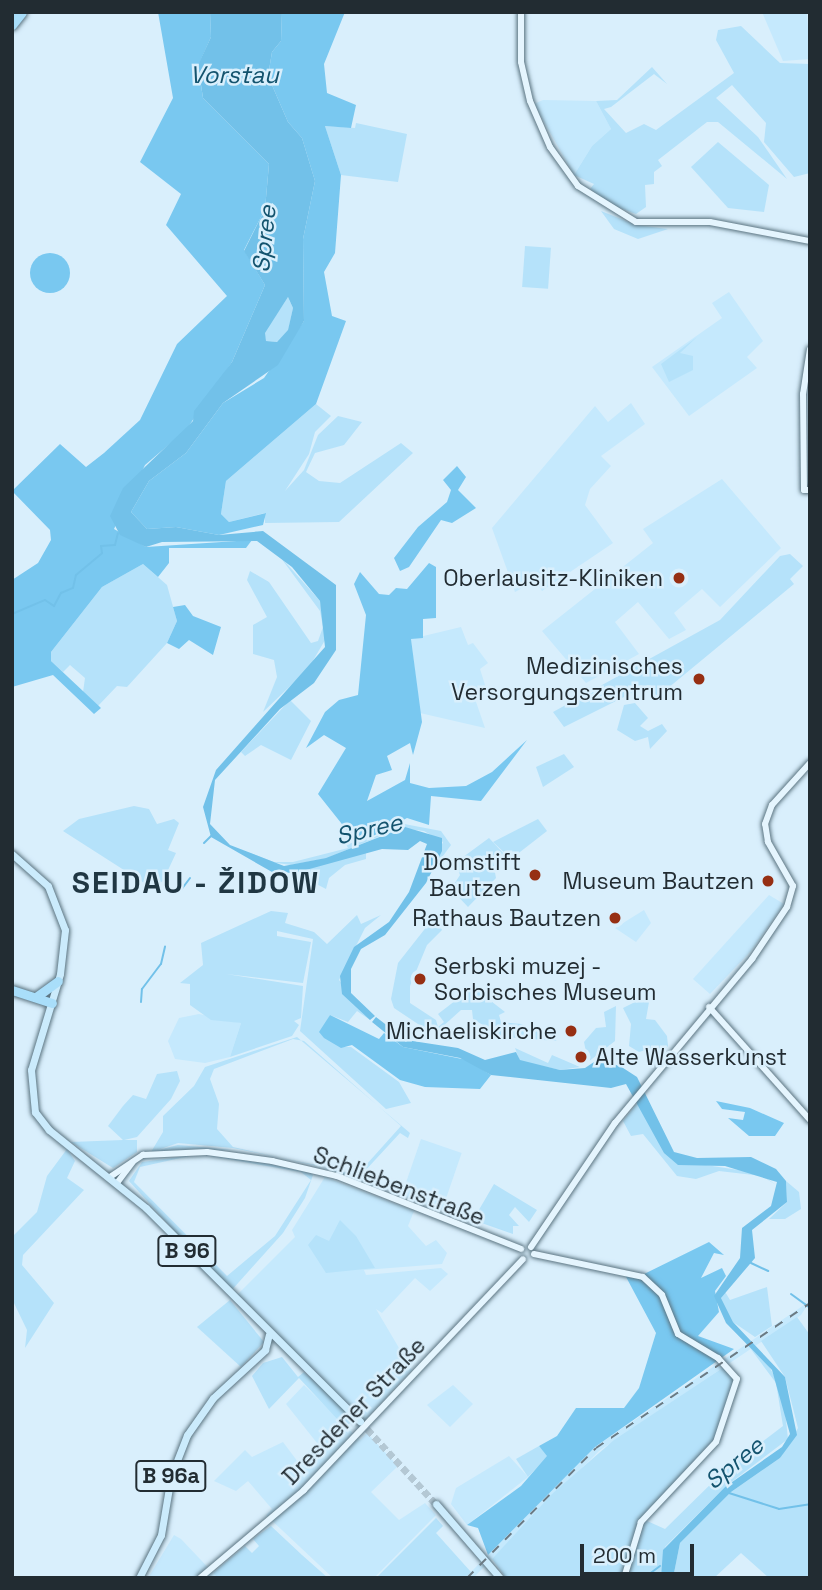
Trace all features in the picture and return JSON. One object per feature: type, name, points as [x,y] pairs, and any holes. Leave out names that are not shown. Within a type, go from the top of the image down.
[{"type":"highway","points":[[12,25],[22,12]]},
{"type":"highway","points":[[36,997],[58,981]]},
{"type":"highway","points":[[14,992],[52,1003]]},
{"type":"main road","points":[[521,12],[521,62],[530,102],[550,147],[578,186],[636,222],[710,222],[810,241]]},
{"type":"main road","points":[[807,490],[803,371],[810,349]]},
{"type":"main road","points":[[523,1259],[533,1250],[615,1123],[672,1049],[768,937],[793,889],[767,839],[765,824],[772,805],[810,763]]},
{"type":"main road","name":"B 96","points":[[12,854],[42,878],[61,912],[65,946],[29,1085],[33,1108],[49,1130],[113,1180],[360,1421]]},
{"type":"main road","points":[[709,1007],[810,1120]]},
{"type":"main road","name":"Schliebenstraße","points":[[113,1180],[139,1156],[207,1152],[321,1172],[521,1249]]},
{"type":"main road","points":[[523,1259],[521,1249],[533,1250],[638,1276],[657,1288],[670,1311],[678,1334],[730,1370],[738,1388],[713,1447],[641,1522],[624,1578]]},
{"type":"main road","name":"Dresdener Straße","points":[[200,1578],[304,1490],[523,1259]]},
{"type":"main road","name":"B 96a","points":[[227,1385],[275,1340]]},
{"type":"main road","name":"B 96a","points":[[139,1578],[161,1535],[182,1445],[227,1385],[275,1340]]},
{"type":"main road","points":[[436,1504],[500,1578]]},
{"type":"shaded area","points":[[158,12],[210,12],[211,37],[198,66],[203,98],[269,164],[265,209],[244,250],[265,285],[232,362],[186,430],[145,465],[114,529],[146,547],[252,540],[246,548],[169,548],[169,563],[158,577],[143,564],[102,587],[51,652],[51,661],[101,708],[94,714],[53,675],[12,687],[12,580],[38,563],[51,540],[50,530],[12,491],[60,444],[86,467],[104,453],[140,420],[177,344],[227,296],[166,225],[181,194],[140,162],[173,98]]},
{"type":"shaded area","points":[[282,12],[345,12],[324,64],[327,93],[356,105],[351,128],[325,126],[341,175],[335,253],[324,272],[332,316],[346,321],[316,404],[226,481],[221,514],[229,522],[266,513],[263,525],[219,535],[176,527],[147,529],[131,512],[149,481],[186,453],[223,403],[264,378],[304,321],[303,239],[315,181],[302,138],[288,122],[268,76],[272,52],[281,41]]},
{"type":"shaded area","points":[[762,12],[807,12],[810,59],[783,61]]},
{"type":"shaded area","points":[[741,26],[780,63],[810,64],[810,173],[794,177],[764,142],[766,123],[732,85],[716,98],[758,137],[787,179],[718,122],[707,122],[658,160],[662,166],[654,172],[654,184],[645,185],[646,207],[636,214],[609,204],[590,189],[594,184],[574,175],[592,146],[611,129],[596,101],[617,100],[652,67],[667,84],[654,74],[611,107],[604,109],[626,133],[644,124],[656,130],[734,73],[716,40],[718,30]]},
{"type":"shaded area","points":[[543,100],[596,101],[611,129],[592,146],[574,175],[534,104]]},
{"type":"shaded area","points":[[356,123],[407,134],[398,182],[341,175],[325,126],[355,128]]},
{"type":"shaded area","points":[[718,142],[769,185],[764,212],[728,208],[691,167]]},
{"type":"shaded area","points":[[601,211],[636,225],[668,229],[638,239],[614,229]]},
{"type":"shaded area","points":[[525,246],[551,248],[548,289],[522,287]]},
{"type":"shaded area","points":[[50,253],[58,254],[64,259],[69,265],[69,281],[64,287],[58,292],[50,293],[42,292],[36,287],[31,281],[30,273],[31,265],[36,259],[42,254]]},
{"type":"shaded area","points":[[729,292],[763,341],[747,357],[757,368],[689,416],[652,367],[722,318],[712,303]]},
{"type":"shaded area","points":[[288,297],[293,308],[288,331],[277,342],[266,341],[264,333]]},
{"type":"shaded area","points":[[697,337],[680,353],[693,356],[693,370],[669,382],[661,364]]},
{"type":"shaded area","points":[[631,403],[645,424],[601,456],[611,466],[590,489],[585,505],[613,543],[542,591],[535,581],[515,592],[492,528],[595,406],[608,422]]},
{"type":"shaded area","points":[[316,404],[331,416],[315,432],[309,454],[285,491],[304,470],[318,435],[338,416],[362,422],[344,445],[315,453],[306,472],[319,481],[340,483],[401,443],[413,453],[339,522],[265,523],[265,513],[229,522],[221,514],[226,481]]},
{"type":"shaded area","points":[[457,466],[466,477],[458,490],[476,508],[452,523],[441,520],[409,567],[400,571],[394,558],[418,527],[447,502],[451,490],[443,480]]},
{"type":"shaded area","name":"Oberlausitz-Kliniken","points":[[722,479],[781,548],[720,607],[702,589],[674,613],[686,630],[669,639],[638,602],[615,622],[639,654],[586,683],[542,631],[653,543],[643,529]]},
{"type":"shaded area","points":[[278,554],[320,601],[328,635],[308,669],[263,712],[277,677],[274,660],[253,654],[253,625],[267,617],[247,580],[250,571],[269,582],[311,643],[318,641],[323,627],[320,611]]},
{"type":"shaded area","points":[[790,554],[803,566],[790,579],[794,584],[662,693],[656,695],[648,685],[564,727],[553,712],[720,620],[780,556]]},
{"type":"shaded area","points":[[429,563],[436,567],[436,618],[423,619],[423,638],[411,639],[422,722],[413,755],[410,743],[387,756],[392,770],[376,775],[367,801],[405,780],[410,763],[410,783],[429,788],[466,786],[492,772],[527,740],[481,801],[431,796],[429,825],[407,818],[373,836],[353,838],[318,794],[346,748],[324,735],[306,748],[325,712],[339,700],[358,695],[366,615],[354,584],[360,572],[379,594],[389,595],[396,588],[407,589]]},
{"type":"shaded area","points":[[143,564],[167,585],[177,621],[167,643],[127,687],[117,686],[98,706],[83,692],[85,678],[70,665],[63,672],[51,661],[51,652],[102,587]]},
{"type":"shaded area","points":[[185,605],[193,616],[221,627],[213,655],[189,640],[179,649],[167,643],[177,621],[173,607]]},
{"type":"shaded area","points":[[461,627],[468,645],[473,643],[488,663],[480,669],[486,688],[473,693],[485,728],[420,713],[411,639]]},
{"type":"shaded area","points":[[290,700],[311,721],[291,760],[261,745],[245,756],[241,752]]},
{"type":"shaded area","points":[[635,703],[648,718],[640,726],[648,731],[662,724],[667,731],[650,749],[648,737],[635,741],[617,730],[624,705]]},
{"type":"shaded area","points":[[564,754],[574,767],[543,787],[536,767]]},
{"type":"shaded area","points":[[134,806],[149,809],[157,824],[174,819],[179,823],[168,850],[176,853],[163,881],[152,888],[63,831],[79,819]]},
{"type":"shaded area","points":[[538,819],[547,831],[511,859],[493,842]]},
{"type":"shaded area","points":[[399,823],[441,831],[451,845],[429,875],[443,842],[424,831],[400,828],[327,858],[291,865],[263,861],[247,852],[274,862],[293,862],[348,848],[346,844],[373,838]]},
{"type":"shaded area","points":[[489,838],[504,854],[492,856],[496,878],[468,907],[451,889],[460,875],[455,863]]},
{"type":"shaded area","points":[[366,851],[366,859],[345,865],[329,878],[326,889],[295,873]]},
{"type":"shaded area","points":[[769,895],[784,904],[751,951],[710,994],[693,979]]},
{"type":"shaded area","points":[[644,910],[651,923],[636,942],[615,928]]},
{"type":"shaded area","points":[[271,911],[288,913],[285,923],[314,932],[327,944],[357,915],[361,924],[381,915],[365,928],[339,980],[370,1020],[357,1011],[348,1022],[330,1015],[323,1030],[340,1047],[351,1047],[399,1082],[411,1103],[386,1109],[300,1031],[313,939],[277,931],[277,936],[311,942],[303,983],[226,974],[303,986],[301,1018],[294,1021],[299,1025],[292,1036],[230,1057],[241,1023],[211,1020],[190,1005],[190,984],[180,983],[203,965],[201,943]]},
{"type":"shaded area","points":[[435,916],[442,930],[427,945],[410,986],[410,1003],[436,1020],[438,1027],[444,1022],[438,1014],[473,987],[505,1012],[499,1015],[501,1022],[521,1024],[557,1041],[503,1037],[473,1019],[472,1010],[461,1010],[441,1028],[427,1030],[394,1008],[391,999],[398,963]]},
{"type":"shaded area","points":[[635,1002],[649,1002],[646,1019],[655,1020],[667,1036],[668,1046],[653,1064],[649,1049],[639,1052],[629,1046],[631,1024],[623,1008]]},
{"type":"shaded area","points":[[616,1006],[615,1041],[588,1062],[584,1042],[596,1028],[606,1027],[604,1012]]},
{"type":"shaded area","points":[[199,1014],[241,1023],[230,1057],[205,1063],[175,1059],[168,1041],[179,1018]]},
{"type":"shaded area","points":[[330,1015],[379,1039],[384,1033],[403,1047],[467,1060],[491,1075],[480,1089],[425,1087],[400,1080],[352,1045],[341,1048],[324,1038],[319,1032]]},
{"type":"shaded area","points":[[297,1037],[301,1040],[293,1039],[214,1069],[210,1079],[219,1104],[217,1129],[233,1147],[281,1158],[233,1148],[178,1143],[158,1150],[178,1145],[232,1150],[151,1152],[163,1132],[163,1116],[194,1086],[205,1067]]},
{"type":"shaded area","points":[[515,1048],[548,1063],[552,1055],[580,1067],[560,1070],[520,1061]]},
{"type":"shaded area","points":[[177,1071],[180,1081],[171,1099],[137,1137],[124,1140],[137,1140],[137,1152],[113,1168],[71,1142],[123,1140],[108,1126],[123,1106],[133,1095],[146,1099],[157,1074]]},
{"type":"shaded area","points":[[716,1101],[750,1108],[784,1123],[775,1136],[749,1136],[728,1118],[743,1120],[745,1112],[722,1109]]},
{"type":"shaded area","points":[[638,1102],[672,1160],[759,1173],[776,1185],[762,1176],[719,1171],[696,1179],[677,1176],[643,1134],[631,1136],[623,1121]]},
{"type":"shaded area","points":[[377,1105],[410,1133],[408,1138],[400,1133],[363,1173],[379,1187],[322,1167],[357,1175],[401,1126]]},
{"type":"shaded area","points":[[421,1139],[462,1153],[442,1210],[401,1196]]},
{"type":"shaded area","points":[[67,1149],[75,1161],[67,1178],[84,1190],[23,1255],[22,1265],[54,1303],[25,1348],[27,1330],[12,1299],[12,1237],[37,1212],[47,1176]]},
{"type":"shaded area","points":[[194,1155],[140,1167],[134,1182],[227,1276],[275,1236],[311,1180],[301,1172],[205,1155],[268,1163],[310,1172],[313,1175],[305,1198],[283,1233],[230,1292],[129,1181],[142,1162]]},
{"type":"shaded area","points":[[325,1177],[414,1211],[408,1226],[426,1246],[436,1240],[447,1253],[442,1264],[364,1270],[366,1275],[441,1268],[448,1274],[430,1291],[415,1278],[382,1313],[376,1309],[412,1370],[365,1420],[236,1296],[295,1237],[292,1230]]},
{"type":"shaded area","points":[[786,1181],[799,1192],[801,1209],[785,1219],[769,1219],[787,1202]]},
{"type":"shaded area","points":[[494,1184],[537,1210],[529,1222],[515,1207],[509,1215],[519,1226],[513,1226],[513,1234],[473,1220]]},
{"type":"shaded area","points":[[340,1220],[356,1236],[375,1268],[326,1273],[308,1245],[316,1235],[329,1241]]},
{"type":"shaded area","points":[[709,1242],[724,1255],[714,1253],[701,1278],[722,1268],[726,1276],[715,1291],[719,1312],[698,1336],[734,1349],[595,1447],[488,1555],[478,1528],[467,1525],[521,1486],[547,1456],[539,1446],[557,1436],[576,1408],[624,1408],[639,1388],[656,1333],[625,1275],[638,1277]]},
{"type":"shaded area","points":[[767,1287],[772,1326],[755,1337],[733,1322],[721,1298],[724,1290],[730,1300]]},
{"type":"shaded area","points":[[230,1300],[264,1342],[241,1367],[197,1327]]},
{"type":"shaded area","points":[[810,1301],[801,1315],[599,1451],[473,1578],[465,1578],[595,1447]]},
{"type":"shaded area","points":[[797,1317],[810,1335],[810,1578],[769,1578],[741,1553],[714,1578],[673,1578],[680,1543],[731,1492],[780,1458],[798,1428],[785,1377],[761,1341]]},
{"type":"shaded area","points":[[750,1348],[768,1364],[783,1393],[788,1439],[725,1487],[665,1547],[661,1578],[625,1578],[645,1520],[665,1529],[723,1472],[783,1426],[776,1383]]},
{"type":"shaded area","points":[[282,1357],[298,1377],[304,1372],[345,1408],[358,1424],[353,1420],[347,1426],[354,1432],[339,1421],[299,1378],[269,1409],[252,1376],[263,1363]]},
{"type":"shaded area","points":[[724,1367],[736,1380],[712,1446],[638,1524],[622,1578],[506,1578],[492,1559],[552,1494],[614,1440]]},
{"type":"shaded area","points":[[304,1385],[360,1440],[367,1433],[398,1466],[371,1492],[399,1520],[425,1503],[436,1515],[374,1578],[333,1578],[266,1515],[272,1509],[248,1481],[236,1491],[214,1481],[245,1450],[252,1457],[283,1442],[298,1462],[317,1443],[286,1404]]},
{"type":"shaded area","points":[[453,1385],[473,1404],[450,1427],[427,1405]]},
{"type":"shaded area","points":[[539,1446],[548,1456],[528,1477],[516,1459]]},
{"type":"shaded area","points":[[509,1456],[528,1477],[467,1525],[451,1504],[456,1488]]},
{"type":"shaded area","points":[[436,1518],[443,1526],[436,1533],[471,1572],[465,1578],[376,1578]]},
{"type":"shaded area","points":[[271,1526],[328,1578],[218,1578],[213,1573],[245,1546],[252,1553],[259,1546],[253,1539]]},
{"type":"shaded area","points":[[174,1535],[181,1539],[218,1578],[148,1578]]},
{"type":"water","name":"Vorstau","points":[[210,12],[282,12],[281,41],[272,52],[268,76],[288,122],[302,138],[315,181],[303,239],[304,321],[278,365],[223,403],[186,453],[149,481],[131,512],[147,529],[176,527],[219,535],[263,531],[336,585],[336,650],[314,683],[280,709],[215,780],[210,824],[230,845],[284,866],[326,858],[405,827],[442,838],[442,851],[426,883],[385,935],[361,949],[351,969],[351,993],[375,1016],[370,1020],[342,994],[340,976],[354,947],[389,922],[409,892],[427,844],[420,841],[408,850],[382,849],[295,873],[272,872],[211,837],[203,807],[216,770],[325,647],[320,601],[292,567],[257,541],[162,542],[146,547],[120,535],[110,516],[123,488],[193,421],[194,411],[232,362],[265,285],[244,251],[265,209],[269,164],[203,98],[198,65],[211,37]],"holes":[[[288,297],[293,308],[288,330],[277,342],[266,341],[265,333]]]},
{"type":"water","points":[[376,1017],[406,1040],[458,1048],[485,1060],[516,1052],[520,1060],[560,1070],[585,1068],[597,1060],[620,1066],[637,1077],[674,1152],[697,1158],[751,1157],[776,1169],[786,1181],[787,1202],[752,1230],[755,1258],[721,1298],[733,1322],[785,1377],[797,1435],[780,1458],[731,1492],[680,1543],[673,1578],[661,1578],[663,1550],[725,1487],[782,1447],[790,1434],[772,1370],[726,1323],[714,1296],[740,1258],[742,1228],[771,1206],[777,1182],[725,1166],[678,1165],[664,1153],[626,1084],[611,1088],[491,1075],[460,1058],[403,1047],[372,1022]]},
{"type":"waterway","points":[[12,614],[45,600],[54,606],[61,593],[73,588],[76,575],[102,553],[101,546],[115,545],[118,533]]},
{"type":"waterway","points":[[204,843],[211,836]]},
{"type":"waterway","points":[[181,890],[190,878]]},
{"type":"waterway","points":[[141,1002],[142,989],[161,964],[165,946]]},
{"type":"waterway","points":[[751,1263],[768,1271]]},
{"type":"waterway","points":[[791,1294],[810,1308]]},
{"type":"waterway","name":"Spree","points":[[729,1493],[779,1509],[810,1504]]},
{"type":"waterway","points":[[644,1578],[660,1566]]},
{"type":"tunnel","points":[[360,1421],[436,1504]]},
{"type":"railway","points":[[467,1578],[596,1448],[810,1303]]},
{"type":"place","name":"Oberlausitz-Kliniken","points":[[679,578]]},
{"type":"place","name":"Medizinisches Versorgungszentrum","points":[[699,679]]},
{"type":"place","name":"Domstift Bautzen","points":[[535,875]]},
{"type":"place","name":"Museum Bautzen","points":[[768,881]]},
{"type":"place","name":"Rathaus Bautzen","points":[[615,918]]},
{"type":"place","name":"Serbski muzej - Sorbisches Museum","points":[[420,979]]},
{"type":"place","name":"Michaeliskirche","points":[[571,1031]]},
{"type":"place","name":"Alte Wasserkunst","points":[[581,1057]]},
{"type":"district","name":"SEIDAU - ŽIDOW","points":[[196,883]]}]
